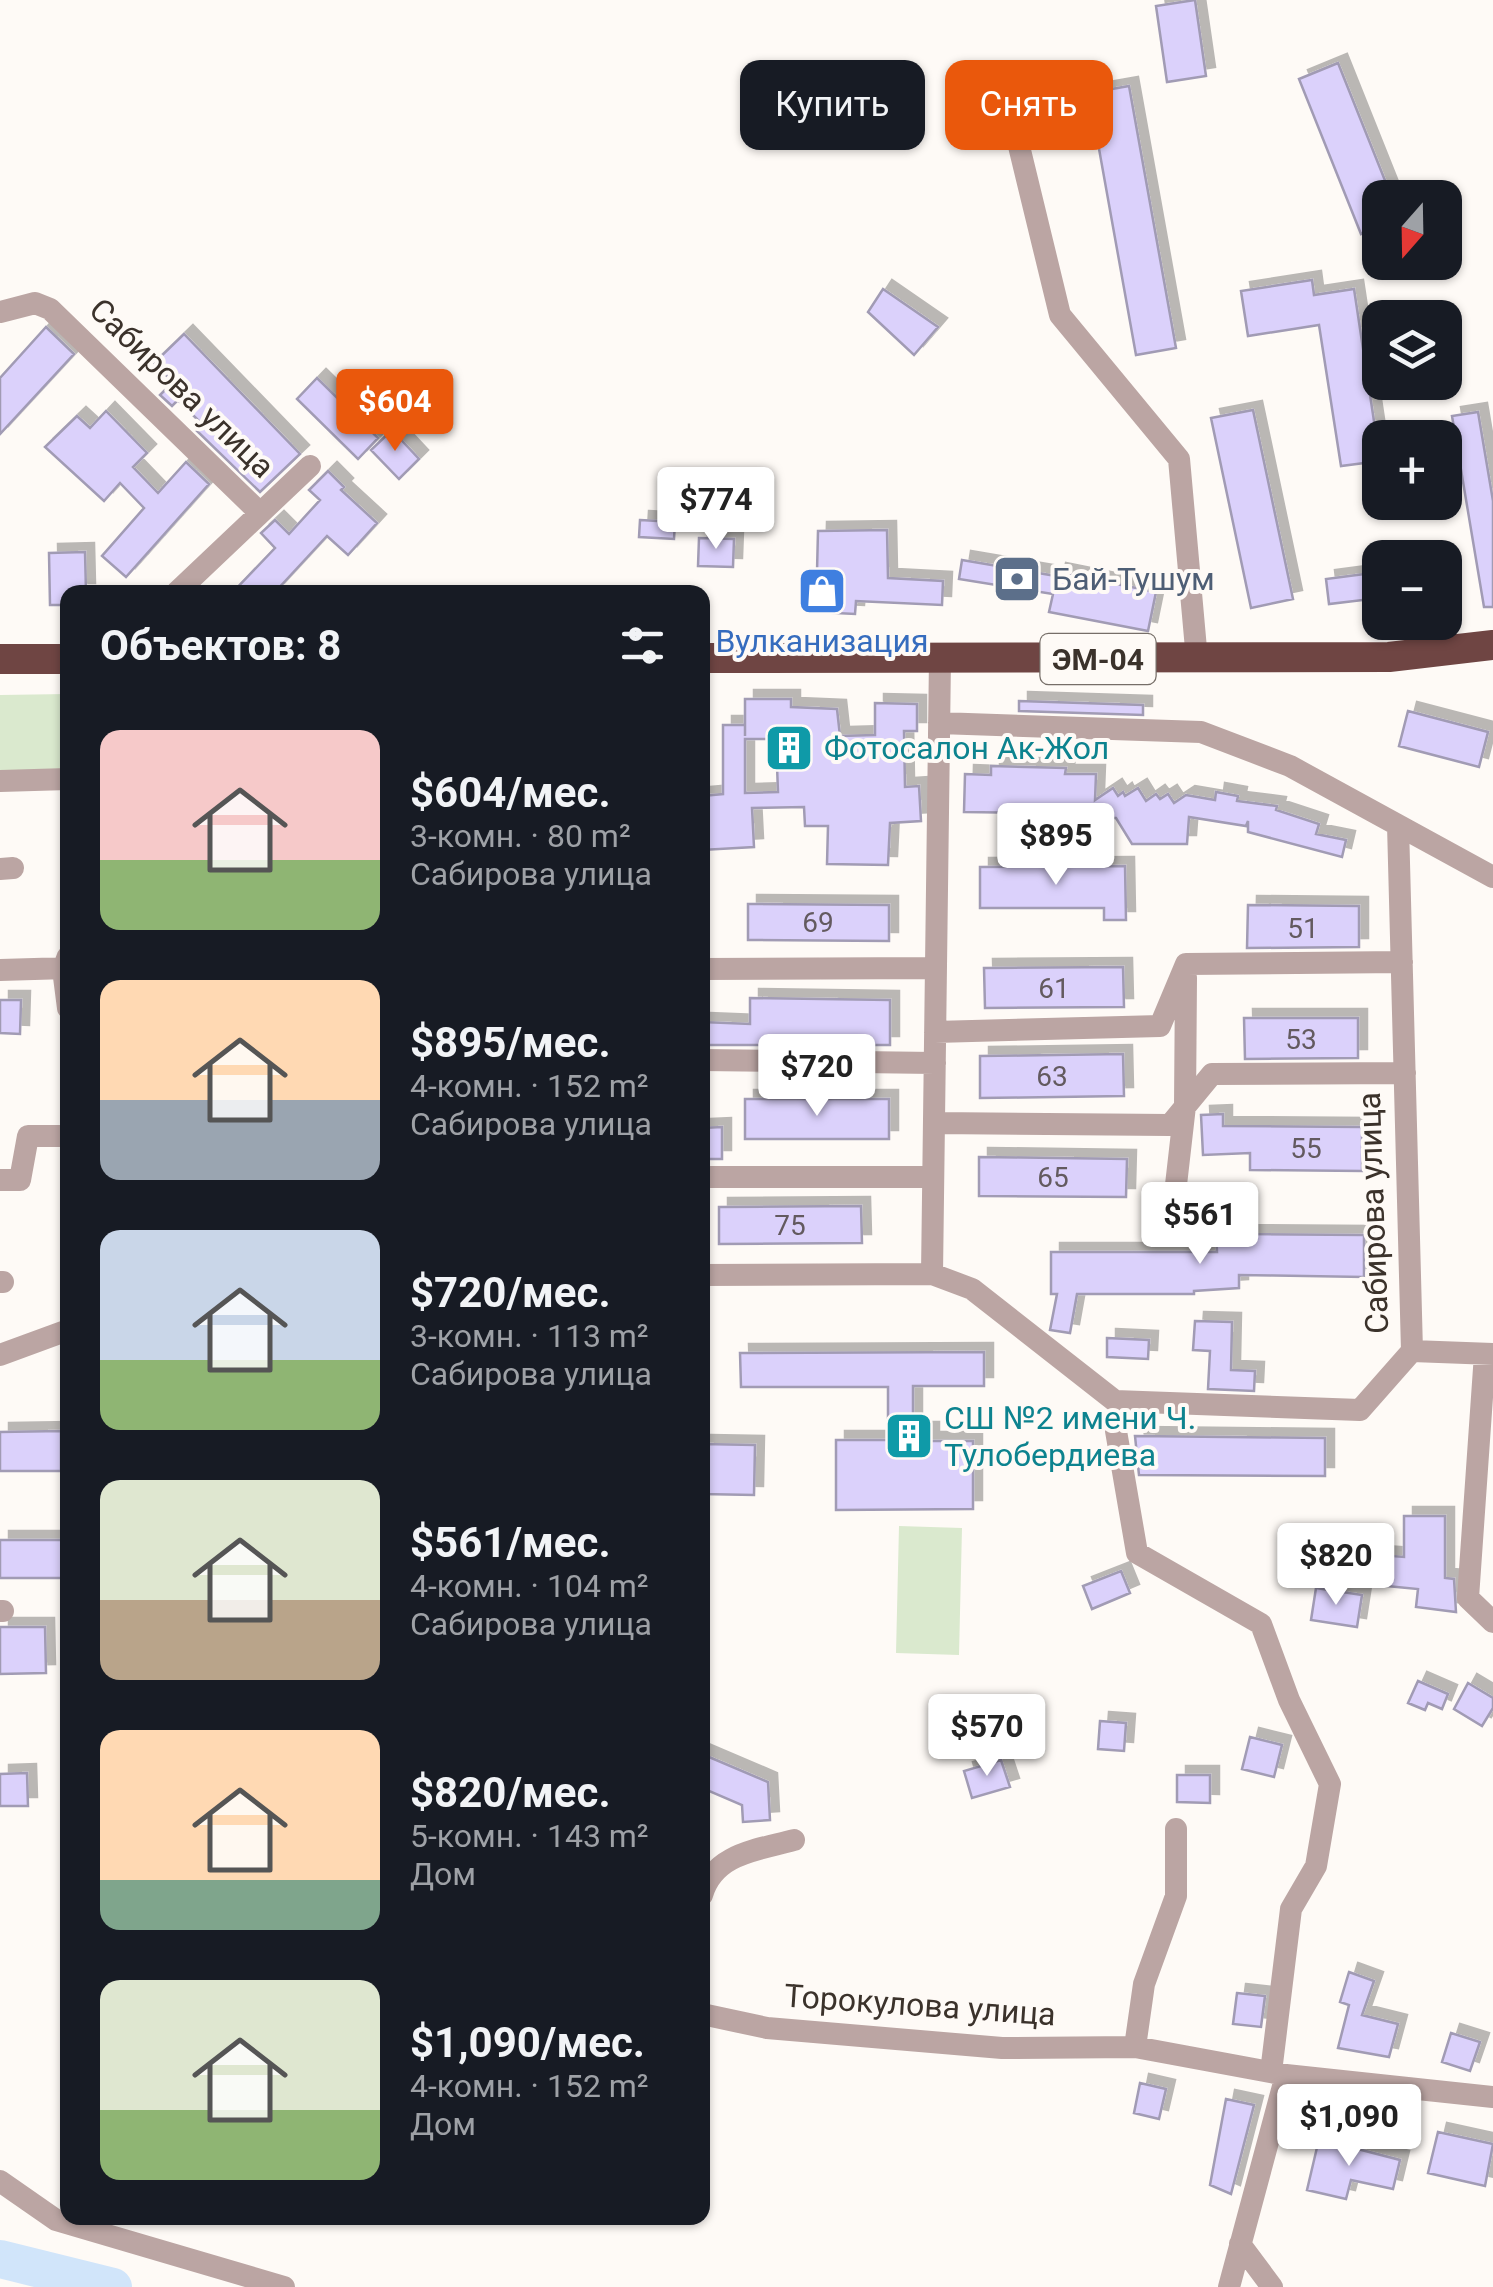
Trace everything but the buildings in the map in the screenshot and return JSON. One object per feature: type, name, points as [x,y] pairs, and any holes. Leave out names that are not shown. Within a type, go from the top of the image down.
[{"type":"highway","name":"ЭМ-04","points":[[710,658],[1389,657],[1493,645]]},
{"type":"highway","points":[[0,660],[60,660]]},
{"type":"street","points":[[1020,150],[1060,316],[1179,458],[1198,660]]},
{"type":"street","name":"Сабирова улица","points":[[0,312],[35,303],[50,309],[260,513]]},
{"type":"street","points":[[184,585],[310,466]]},
{"type":"street","points":[[932,1274],[940,658]]},
{"type":"street","points":[[939,724],[1200,732],[1290,766],[1493,877]]},
{"type":"street","points":[[0,781],[60,779]]},
{"type":"street","name":"Сабирова улица","points":[[710,1274],[932,1274],[972,1288],[1116,1401],[1360,1410],[1412,1351],[1398,825]]},
{"type":"street","points":[[1186,964],[1402,962]]},
{"type":"street","points":[[935,1032],[1160,1026],[1186,964]]},
{"type":"street","points":[[1172,1210],[1186,1106],[1186,964]]},
{"type":"street","points":[[0,970],[60,965]]},
{"type":"street","points":[[710,969],[936,968]]},
{"type":"street","points":[[710,1060],[935,1063]]},
{"type":"street","name":"Сабирова улица","points":[[934,1123],[1170,1124],[1212,1074],[1405,1074]]},
{"type":"street","points":[[0,1180],[20,1180],[28,1136],[60,1136]]},
{"type":"street","points":[[710,1177],[933,1177]]},
{"type":"street","points":[[0,1355],[60,1333]]},
{"type":"street","name":"Сабирова улица","points":[[1412,1351],[1489,1354]]},
{"type":"street","points":[[1489,1354],[1468,1598],[1493,1622]]},
{"type":"street","points":[[1116,1431],[1137,1553],[1261,1624],[1289,1700],[1330,1784],[1316,1866],[1292,1909],[1278,2074],[1229,2287]]},
{"type":"street","points":[[1135,2047],[1144,1984],[1176,1896],[1176,1829]]},
{"type":"street","points":[[710,1879],[726,1858],[794,1840]]},
{"type":"street","name":"Торокулова улица","points":[[710,2016],[768,2028],[1002,2048],[1135,2047],[1278,2074],[1493,2097]]},
{"type":"street","points":[[0,2180],[60,2221]]},
{"type":"street","points":[[73,2225],[284,2287]]},
{"type":"street","points":[[1240,2244],[1272,2287]]},
{"type":"green space","points":[[60,694],[60,770],[0,772],[0,695]]},
{"type":"green space","points":[[899,1526],[962,1528],[959,1655],[896,1653]]},
{"type":"waterway","points":[[0,2259],[113,2287]]},
{"type":"place","name":"Бай-Тушум","points":[[1017,579]]},
{"type":"place","name":"Вулканизация","points":[[822,591]]},
{"type":"place","name":"Фотосалон Ак-Жол","points":[[789,748]]},
{"type":"place","name":"СШ №2 имени Ч. Тулобердиева","points":[[909,1436]]}]
